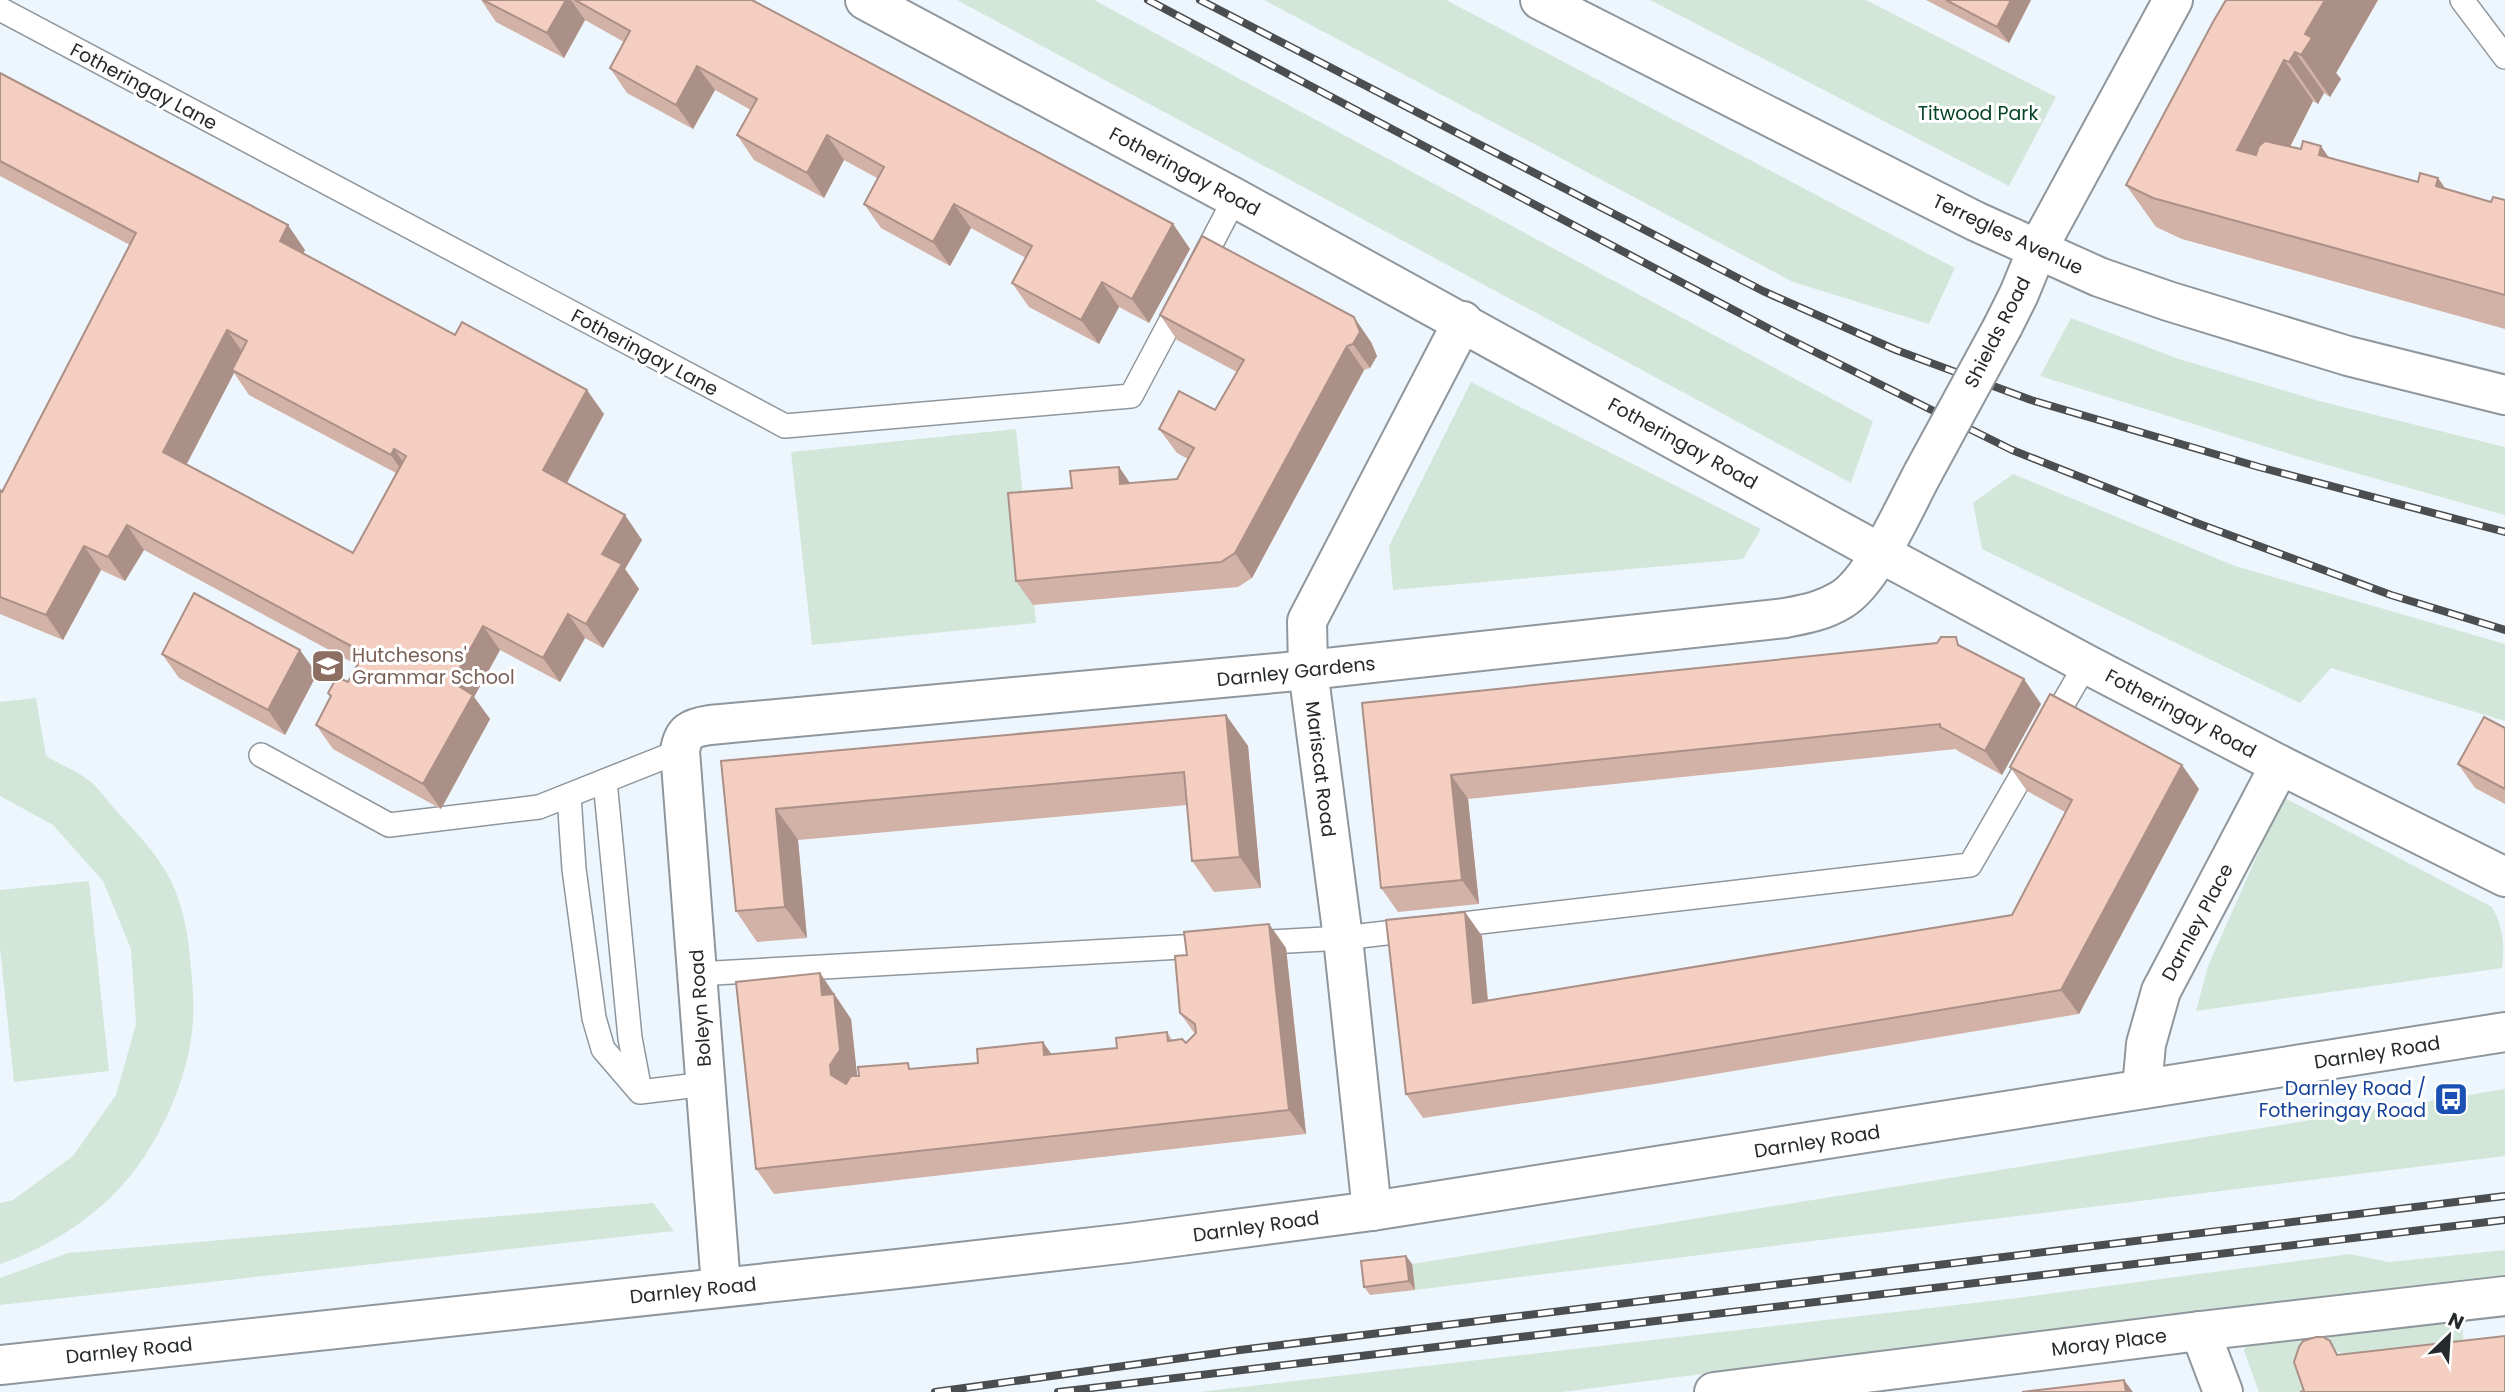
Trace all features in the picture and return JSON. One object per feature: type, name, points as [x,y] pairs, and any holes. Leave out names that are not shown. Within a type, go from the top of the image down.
[{"type":"street","name":"Fotheringay Road","points":[[865,0],[1463,321],[1880,553],[2086,664],[2280,765],[2505,877]]},
{"type":"street","name":"Terregles Avenue","points":[[1540,0],[2037,250],[2099,277],[2348,356],[2505,396]]},
{"type":"street","name":"Shields Road","points":[[1880,553],[2003,326],[2037,250],[2173,0]]},
{"type":"street","name":"Mariscat Road","points":[[1372,1210],[1343,938],[1308,670],[1307,621],[1463,321]]},
{"type":"street","name":"Darnley Gardens","points":[[683,741],[692,727],[724,723],[1308,670],[1758,621],[1818,612],[1844,598],[1862,579],[1880,553]]},
{"type":"street","name":"Boleyn Road","points":[[683,741],[697,974],[721,1286]]},
{"type":"street","name":"Darnley Place","points":[[2143,1089],[2146,1044],[2161,991],[2280,765]]},
{"type":"street","name":"Darnley Road","points":[[0,1364],[1128,1243],[1372,1210],[2505,1032]]},
{"type":"street","name":"Moray Place","points":[[1714,1392],[2505,1296]]},
{"type":"street","points":[[2200,1331],[2223,1392]]},
{"type":"lane","points":[[2462,0],[2505,57]]},
{"type":"lane","name":"Fotheringay Lane","points":[[0,9],[785,426],[1131,396],[1235,198]]},
{"type":"lane","points":[[697,974],[1343,938],[1970,864],[2086,664]]},
{"type":"lane","points":[[261,755],[390,825],[539,807],[605,781],[683,741]]},
{"type":"lane","points":[[605,781],[629,1026],[640,1092]]},
{"type":"lane","points":[[569,796],[574,869],[594,1018],[603,1049],[640,1092]]},
{"type":"lane","points":[[640,1092],[706,1084]]},
{"type":"green space","points":[[957,0],[1094,0],[1873,421],[1851,483]]},
{"type":"green space","points":[[1264,0],[1446,0],[1955,268],[1929,324],[1793,282]]},
{"type":"green space","name":"Titwood Park","points":[[1650,0],[1866,0],[2056,97],[2009,186]]},
{"type":"green space","points":[[2071,318],[2176,358],[2319,401],[2505,447],[2505,515],[2306,459],[2040,376]]},
{"type":"green space","points":[[1471,382],[1761,529],[1743,559],[1393,590],[1389,546]]},
{"type":"green space","points":[[1016,429],[1036,623],[812,645],[791,452]]},
{"type":"green space","points":[[2013,474],[2235,566],[2505,644],[2505,721],[2331,668],[2300,703],[1982,549],[1973,503]]},
{"type":"green space","points":[[36,698],[46,756],[94,785],[152,851],[171,881],[183,913],[187,935],[193,988],[193,1021],[178,1090],[157,1135],[131,1176],[104,1204],[77,1225],[47,1244],[0,1264],[0,1203],[13,1200],[73,1156],[116,1095],[136,1024],[131,949],[103,881],[53,825],[0,796],[0,702]]},
{"type":"green space","points":[[2283,797],[2492,907],[2502,936],[2502,968],[2196,1011],[2208,966]]},
{"type":"green space","points":[[89,881],[109,1071],[14,1082],[0,948],[0,890]]},
{"type":"green space","points":[[2505,1089],[2505,1156],[1415,1290],[1412,1264]]},
{"type":"green space","points":[[653,1203],[674,1231],[0,1305],[0,1278],[68,1253]]},
{"type":"green space","points":[[2505,1250],[2505,1278],[2201,1310],[1562,1392],[1199,1392],[2017,1298],[2350,1254],[2389,1262]]},
{"type":"green space","points":[[2461,1315],[2465,1355],[2350,1361],[2344,1354],[2333,1349],[2307,1392],[2259,1392],[2244,1351],[2248,1341]]},
{"type":"building","points":[[483,0],[566,0],[547,33]]},
{"type":"building","points":[[575,0],[752,0],[1173,224],[1132,299],[1102,282],[1081,320],[1012,283],[1032,246],[954,204],[933,242],[864,204],[884,167],[827,135],[807,173],[737,135],[757,99],[697,66],[676,105],[610,68],[630,31]]},
{"type":"building","points":[[1946,0],[2011,0],[1997,27]]},
{"type":"building","points":[[2226,0],[2325,0],[2305,34],[2312,38],[2301,55],[2295,52],[2289,62],[2284,60],[2237,150],[2256,155],[2259,146],[2265,141],[2301,149],[2303,141],[2321,146],[2319,155],[2418,182],[2420,173],[2438,178],[2436,186],[2491,202],[2493,197],[2505,200],[2505,295],[2153,198],[2126,185]]},
{"type":"building","points":[[0,73],[288,225],[280,241],[455,335],[462,322],[587,390],[543,470],[625,515],[602,554],[622,564],[586,624],[568,614],[543,658],[483,626],[452,682],[473,695],[423,784],[316,725],[331,696],[328,693],[337,677],[348,682],[364,653],[127,525],[108,557],[84,546],[46,615],[0,597],[0,490],[2,492],[136,233],[0,161]],"holes":[[[227,330],[247,341],[232,370],[391,455],[394,449],[406,456],[353,553],[163,452]]]},
{"type":"building","points":[[1202,236],[1354,317],[1360,332],[1353,344],[1347,346],[1235,553],[1221,562],[1016,581],[1008,493],[1072,488],[1070,471],[1119,467],[1120,484],[1177,479],[1194,448],[1159,429],[1179,391],[1215,410],[1244,360],[1160,315]]},
{"type":"building","points":[[194,593],[300,650],[268,710],[162,654]]},
{"type":"building","points":[[1941,637],[1956,637],[1958,645],[2024,679],[1985,751],[1940,727],[1940,724],[1451,775],[1462,880],[1381,888],[1362,703],[1937,643]]},
{"type":"building","points":[[2050,694],[2182,765],[2061,990],[1644,1059],[1406,1094],[1386,920],[1465,912],[1473,1003],[2012,915],[2072,800],[2010,767]]},
{"type":"building","points":[[1226,715],[1240,857],[1192,861],[1184,772],[776,809],[785,907],[736,911],[721,761]]},
{"type":"building","points":[[2484,717],[2505,728],[2505,789],[2458,764]]},
{"type":"building","points":[[1269,924],[1289,1110],[756,1169],[736,982],[820,973],[822,995],[834,994],[840,1050],[830,1065],[831,1075],[846,1084],[851,1076],[859,1076],[858,1067],[908,1063],[909,1069],[978,1063],[977,1049],[1043,1042],[1044,1055],[1117,1048],[1116,1038],[1167,1032],[1168,1041],[1182,1039],[1186,1043],[1196,1033],[1195,1024],[1180,1013],[1175,956],[1187,955],[1184,932]]},
{"type":"building","points":[[1406,1256],[1409,1281],[1364,1287],[1361,1261]]},
{"type":"building","points":[[2505,1336],[2505,1392],[2300,1392],[2304,1391],[2294,1362],[2303,1341],[2316,1337],[2330,1341],[2337,1355]]},
{"type":"building","points":[[2124,1380],[2126,1392],[2022,1392]]},
{"type":"railway","points":[[1148,0],[1781,335],[2012,450],[2194,522],[2391,595],[2505,630]]},
{"type":"railway","points":[[1200,0],[1763,291],[1896,350],[2031,400],[2259,467],[2505,532]]},
{"type":"railway","points":[[935,1392],[1240,1350],[2505,1196]]},
{"type":"railway","points":[[1058,1392],[2505,1220]]},
{"type":"place","name":"Hutchesons' Grammar School","points":[[328,666]]},
{"type":"place","name":"Darnley Road / Fotheringay Road","points":[[2451,1099]]}]
